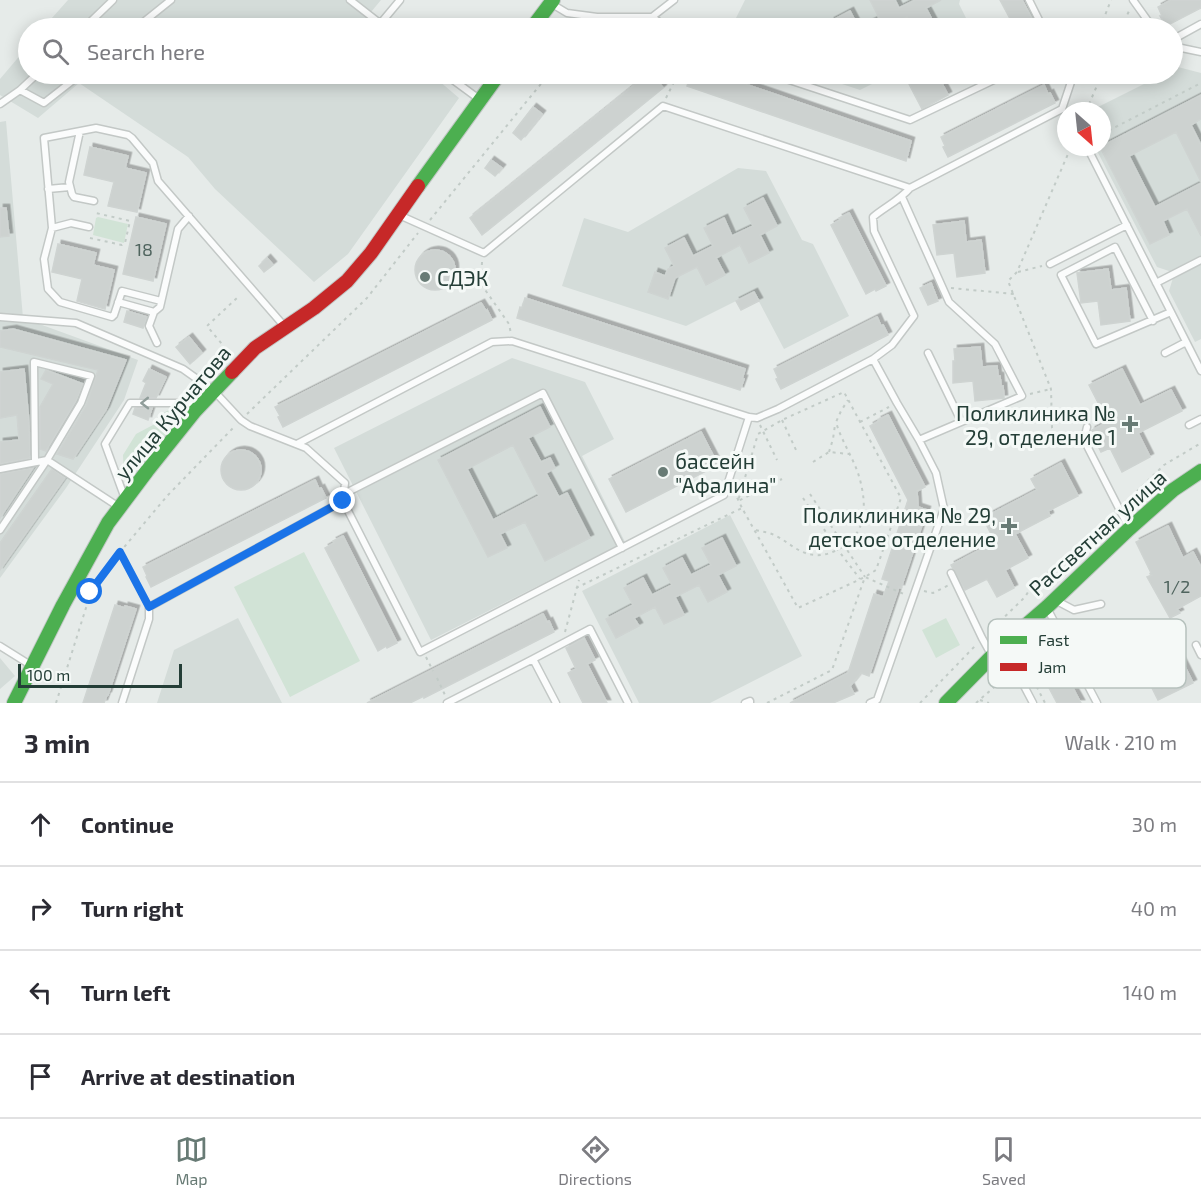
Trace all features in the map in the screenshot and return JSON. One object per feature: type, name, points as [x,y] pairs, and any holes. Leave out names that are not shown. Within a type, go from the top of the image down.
[{"type":"main road","points":[[539,18],[551,2]]},
{"type":"main road","name":"улица Курчатова","points":[[14,703],[63,605],[108,523],[147,471],[203,402],[255,348],[314,308],[347,281],[371,253],[492,84]]},
{"type":"main road","name":"Рассветная улица","points":[[1033,619],[1173,490],[1201,471]]},
{"type":"main road","name":"Рассветная улица","points":[[946,703],[988,661]]},
{"type":"lane","points":[[94,18],[113,0]]},
{"type":"lane","points":[[148,18],[171,0]]},
{"type":"lane","points":[[350,0],[373,18]]},
{"type":"lane","points":[[388,18],[400,0]]},
{"type":"lane","points":[[551,2],[567,13],[597,17],[652,17],[674,0]]},
{"type":"lane","points":[[1029,0],[1038,18]]},
{"type":"lane","points":[[1133,0],[1146,18]]},
{"type":"lane","points":[[1183,34],[1201,24]]},
{"type":"lane","points":[[1183,48],[1201,52]]},
{"type":"lane","points":[[0,105],[27,84]]},
{"type":"lane","points":[[20,90],[44,103],[68,84]]},
{"type":"lane","points":[[458,84],[480,100]]},
{"type":"lane","points":[[801,84],[910,120],[985,84]]},
{"type":"lane","points":[[297,444],[492,342],[512,341],[749,417],[757,418],[778,409],[873,359],[892,345],[914,316],[874,231],[873,217],[902,197],[910,188],[1062,109],[1070,84]]},
{"type":"lane","points":[[397,214],[484,253],[663,106],[910,188]]},
{"type":"lane","points":[[162,302],[124,291],[121,292],[112,317],[57,301],[48,289],[44,259],[52,228],[44,138],[96,128],[130,136],[154,165],[158,181],[285,328]]},
{"type":"lane","points":[[80,131],[69,182],[74,196],[94,201]]},
{"type":"lane","points":[[1092,156],[1201,371]]},
{"type":"lane","points":[[48,189],[70,187]]},
{"type":"lane","points":[[902,197],[949,302],[995,344],[1022,396],[919,440]]},
{"type":"lane","points":[[157,343],[149,327],[154,312],[162,302],[178,229],[189,216]]},
{"type":"lane","points":[[52,228],[71,223],[89,227]]},
{"type":"lane","points":[[1050,264],[1127,225]]},
{"type":"lane","points":[[1153,321],[1115,247],[1061,275],[1096,345],[1153,321],[1171,312]]},
{"type":"lane","points":[[1156,283],[1201,260]]},
{"type":"lane","points":[[118,302],[154,312]]},
{"type":"lane","points":[[0,317],[76,323],[183,369],[214,391],[241,420],[250,426],[306,448],[345,483],[343,498],[420,652],[724,495],[749,417]]},
{"type":"lane","points":[[1165,353],[1186,342]]},
{"type":"lane","points":[[928,353],[961,421]]},
{"type":"lane","points":[[870,703],[877,700],[944,509],[936,473],[873,359]]},
{"type":"lane","points":[[0,530],[81,403],[91,376],[34,362],[35,462]]},
{"type":"lane","points":[[122,703],[149,619],[149,607],[343,498],[543,393],[622,548]]},
{"type":"lane","points":[[123,504],[105,444],[130,403],[203,402]]},
{"type":"lane","points":[[1189,426],[1201,419]]},
{"type":"lane","points":[[1087,427],[1084,440],[1129,529]]},
{"type":"lane","points":[[0,469],[46,460],[123,504]]},
{"type":"lane","points":[[951,573],[982,638],[988,643]]},
{"type":"lane","points":[[1051,603],[1074,610],[1101,604]]},
{"type":"lane","points":[[1051,603],[1058,619]]},
{"type":"lane","points":[[448,703],[590,629],[628,703]]},
{"type":"lane","points":[[1196,645],[1201,655]]},
{"type":"lane","points":[[0,646],[32,667]]},
{"type":"lane","points":[[533,658],[556,703]]},
{"type":"lane","points":[[1023,688],[1033,703]]},
{"type":"lane","points":[[1090,688],[1097,703]]},
{"type":"lane","points":[[745,703],[750,701],[750,703]]},
{"type":"path","points":[[1104,18],[1111,0]]},
{"type":"path","points":[[1125,18],[1133,0]]},
{"type":"path","points":[[1111,129],[1201,83]]},
{"type":"path","points":[[56,703],[90,592],[120,552],[168,495],[241,420],[367,298],[541,84]]},
{"type":"path","points":[[663,106],[673,84]]},
{"type":"path","points":[[1090,102],[1097,84]]},
{"type":"path","points":[[1055,435],[1052,428],[1051,389],[1008,281],[1017,272],[1067,156]]},
{"type":"path","points":[[90,238],[122,245],[125,243],[130,221],[96,213]]},
{"type":"path","points":[[484,253],[481,285],[509,324],[512,341]]},
{"type":"path","points":[[1017,272],[1050,264]]},
{"type":"path","points":[[942,288],[1014,294]]},
{"type":"path","points":[[226,349],[207,326],[238,297]]},
{"type":"path","points":[[1022,396],[1051,389]]},
{"type":"path","points":[[730,479],[738,501],[798,608],[866,577],[876,570],[901,498],[844,392],[782,420],[758,434],[738,501]]},
{"type":"path","points":[[829,452],[836,422],[848,400]]},
{"type":"path","points":[[860,422],[897,403]]},
{"type":"path","points":[[778,409],[796,450]]},
{"type":"path","points":[[757,418],[777,460]]},
{"type":"path","points":[[755,530],[775,535],[797,550],[815,555],[833,553],[852,540],[861,527],[865,509],[858,475],[839,434],[836,422]]},
{"type":"path","points":[[1002,619],[1025,597],[1030,589],[1164,465],[1201,443]]},
{"type":"path","points":[[813,462],[829,452],[849,454]]},
{"type":"path","points":[[738,501],[782,479]]},
{"type":"path","points":[[810,494],[866,577],[912,597]]},
{"type":"path","points":[[803,498],[838,550],[861,579]]},
{"type":"path","points":[[576,588],[742,508]]},
{"type":"path","points":[[120,552],[149,607]]},
{"type":"path","points":[[562,644],[581,569]]},
{"type":"path","points":[[767,703],[832,670],[866,577]]},
{"type":"path","points":[[916,588],[933,593],[956,582]]},
{"type":"path","points":[[920,703],[988,632]]},
{"type":"path","points":[[423,651],[433,670]]},
{"type":"path","points":[[437,678],[448,703]]},
{"type":"path","points":[[1037,688],[1045,703]]},
{"type":"path","points":[[980,700],[989,703]]},
{"type":"shaded area","points":[[68,0],[381,0],[366,18],[52,18]]},
{"type":"shaded area","points":[[745,0],[960,0],[959,4],[966,18],[736,18]]},
{"type":"shaded area","points":[[18,58],[18,84],[78,84],[38,118],[0,95],[0,79]]},
{"type":"shaded area","points":[[1183,68],[1201,73],[1201,339],[1195,342],[1169,291],[1173,278],[1169,271],[1157,267],[1100,156],[1111,156],[1111,102],[1108,102],[1144,84],[1183,84]]},
{"type":"shaded area","points":[[80,84],[443,84],[459,98],[348,254],[314,282],[215,189],[188,157]]},
{"type":"shaded area","points":[[842,84],[872,84],[860,90]]},
{"type":"shaded area","points":[[6,121],[23,318],[138,360],[124,400],[66,488],[0,578],[0,122]]},
{"type":"shaded area","points":[[738,168],[766,171],[802,240],[813,244],[849,316],[784,349],[754,292],[686,326],[562,286],[584,218],[628,232]]},
{"type":"shaded area","points":[[512,358],[585,382],[614,439],[582,456],[625,542],[431,640],[334,448]]},
{"type":"shaded area","points":[[730,515],[802,656],[710,703],[639,703],[582,591]]},
{"type":"shaded area","points":[[238,618],[282,703],[157,703],[174,650]]},
{"type":"shaded area","points":[[0,658],[15,676],[0,689]]},
{"type":"green space","points":[[98,217],[128,224],[124,243],[93,235]]},
{"type":"green space","points":[[175,407],[185,410],[126,484],[123,455],[136,434],[153,425],[163,413]]},
{"type":"green space","points":[[304,552],[360,661],[290,697],[234,587]]},
{"type":"green space","points":[[946,618],[960,645],[936,658],[922,630]]},
{"type":"building","points":[[870,0],[895,0],[899,8],[915,0],[941,0],[926,8],[931,18],[879,18]]},
{"type":"building","points":[[1000,0],[1022,0],[1032,18],[1010,18]]},
{"type":"building","points":[[1171,0],[1201,0],[1201,8],[1182,18],[1161,18],[1158,7]]},
{"type":"building","points":[[850,11],[854,18],[837,18]]},
{"type":"building","points":[[636,84],[660,84],[663,88],[482,235],[470,218]]},
{"type":"building","points":[[688,84],[745,84],[911,141],[906,161],[687,86]]},
{"type":"building","points":[[909,84],[942,84],[948,95],[922,109]]},
{"type":"building","points":[[1044,85],[1055,103],[948,157],[941,137]]},
{"type":"building","points":[[1201,95],[1201,119],[1191,125],[1201,145],[1201,182],[1176,132],[1129,156],[1155,207],[1201,183],[1201,236],[1187,209],[1163,221],[1169,235],[1150,244],[1105,156],[1111,156],[1111,141]]},
{"type":"building","points":[[533,107],[542,114],[521,140],[513,133]]},
{"type":"building","points":[[90,147],[128,156],[125,168],[146,173],[137,212],[108,206],[114,182],[84,175]]},
{"type":"building","points":[[491,160],[502,168],[495,176],[485,168]]},
{"type":"building","points":[[763,198],[777,226],[760,235],[769,253],[749,263],[740,245],[716,258],[725,275],[706,285],[697,267],[675,278],[668,299],[648,292],[655,272],[665,276],[668,269],[674,266],[665,248],[684,238],[693,256],[713,246],[704,228],[724,218],[732,236],[753,226],[744,208]]},
{"type":"building","points":[[0,208],[6,208],[9,236],[0,237]]},
{"type":"building","points":[[849,213],[886,286],[866,294],[831,225]]},
{"type":"building","points":[[136,217],[166,224],[153,281],[123,274]]},
{"type":"building","points":[[964,221],[966,242],[981,240],[985,273],[957,277],[954,253],[937,255],[933,225]]},
{"type":"building","points":[[58,244],[96,253],[93,265],[114,270],[105,309],[77,301],[82,279],[52,272]]},
{"type":"building","points":[[435,250],[443,251],[449,256],[454,262],[454,278],[449,284],[443,289],[435,290],[427,289],[421,284],[416,278],[415,270],[416,262],[421,256],[427,251]]},
{"type":"building","points":[[267,258],[273,265],[264,272],[259,266]]},
{"type":"building","points":[[1108,269],[1111,290],[1126,288],[1130,321],[1101,325],[1098,301],[1081,303],[1077,273]]},
{"type":"building","points":[[931,283],[938,301],[928,305],[920,288]]},
{"type":"building","points":[[754,292],[759,301],[741,310],[736,301]]},
{"type":"building","points":[[525,298],[745,369],[740,390],[517,318]]},
{"type":"building","points":[[481,303],[492,320],[283,427],[275,407]]},
{"type":"building","points":[[127,311],[147,317],[143,328],[124,322]]},
{"type":"building","points":[[877,317],[888,335],[781,389],[774,369]]},
{"type":"building","points":[[13,329],[126,360],[106,410],[73,459],[57,454],[86,406],[98,370],[0,347],[0,331]]},
{"type":"building","points":[[189,337],[202,353],[190,364],[176,347]]},
{"type":"building","points":[[980,347],[982,367],[997,366],[1004,398],[975,401],[973,381],[953,383],[954,349]]},
{"type":"building","points":[[24,369],[30,458],[0,464],[0,442],[19,440],[17,415],[0,418],[0,372]]},
{"type":"building","points":[[149,369],[166,377],[156,398],[140,398],[146,383],[143,381]]},
{"type":"building","name":"Поликлиника № 29, отделение 1","points":[[1122,369],[1140,405],[1171,390],[1182,411],[1138,433],[1150,457],[1122,472],[1110,448],[1101,452],[1091,432],[1108,422],[1089,385]]},
{"type":"building","points":[[46,370],[83,384],[76,401],[46,451],[40,449],[40,407],[53,384],[41,379]]},
{"type":"building","points":[[540,407],[550,427],[528,438],[541,462],[550,458],[555,468],[546,473],[559,497],[567,493],[590,538],[545,561],[525,522],[500,534],[507,548],[488,557],[438,460]],"holes":[[[513,445],[539,496],[493,520],[467,469]]]},
{"type":"building","points":[[135,408],[152,408],[148,420],[133,414]]},
{"type":"building","points":[[888,415],[925,487],[917,491],[918,507],[927,510],[901,588],[899,587],[869,676],[861,673],[850,686],[854,694],[833,703],[790,703],[848,673],[874,594],[883,597],[889,581],[882,579],[908,500],[870,426]]},
{"type":"building","name":"бассейн \"Афалина\"","points":[[701,432],[718,465],[626,512],[609,479]]},
{"type":"building","points":[[241,450],[255,456],[261,470],[255,484],[241,490],[227,484],[221,470],[227,456]]},
{"type":"building","name":"Поликлиника № 29, детское отделение","points":[[1061,463],[1078,496],[1048,511],[1050,516],[1015,534],[1028,558],[1005,570],[1014,588],[997,597],[987,579],[965,590],[951,565],[995,542],[983,518],[1037,490],[1031,479]]},
{"type":"building","points":[[33,468],[0,518],[0,474]]},
{"type":"building","points":[[52,469],[65,478],[0,570],[0,543]]},
{"type":"building","points":[[315,480],[326,498],[151,587],[143,567]]},
{"type":"building","points":[[1168,526],[1183,558],[1193,552],[1201,567],[1201,596],[1177,609],[1180,613],[1170,618],[1147,577],[1152,575],[1136,542]]},
{"type":"building","points":[[343,536],[397,643],[387,648],[386,646],[378,651],[325,548]]},
{"type":"building","points":[[722,538],[736,566],[718,575],[727,592],[708,602],[699,585],[675,597],[684,615],[664,624],[655,607],[634,618],[639,626],[616,638],[606,619],[633,605],[624,588],[643,578],[652,595],[672,585],[663,568],[682,558],[691,575],[711,565],[702,548]]},
{"type":"building","points":[[115,605],[136,609],[104,703],[83,703]]},
{"type":"building","points":[[543,614],[554,632],[424,698],[424,696],[410,703],[367,703]]},
{"type":"building","points":[[584,638],[595,660],[587,664],[607,703],[583,703],[568,673],[576,669],[566,648]]},
{"type":"building","points":[[1186,669],[1193,683],[1186,686]]},
{"type":"building","points":[[1049,688],[1073,688],[1081,703],[1057,703]]},
{"type":"building","points":[[1152,688],[1183,688],[1158,700]]},
{"type":"traffic: fast","points":[[540,18],[553,0]]},
{"type":"traffic: fast","points":[[418,186],[492,84]]},
{"type":"traffic: fast","points":[[14,703],[63,605],[108,523],[195,411],[232,372]]},
{"type":"traffic: fast","points":[[1033,619],[1173,490],[1201,471]]},
{"type":"traffic: fast","points":[[946,703],[988,660]]},
{"type":"traffic: jam","points":[[232,372],[255,348],[314,308],[347,281],[371,253],[418,186]]},
{"type":"place","name":"СДЭК","points":[[425,277]]},
{"type":"place","name":"Поликлиника № 29, отделение 1","points":[[1130,424]]},
{"type":"place","name":"бассейн \"Афалина\"","points":[[663,472]]},
{"type":"place","name":"Поликлиника № 29, детское отделение","points":[[1009,526]]},
{"type":"route","points":[[90,592],[120,552],[149,607],[343,501]]}]
